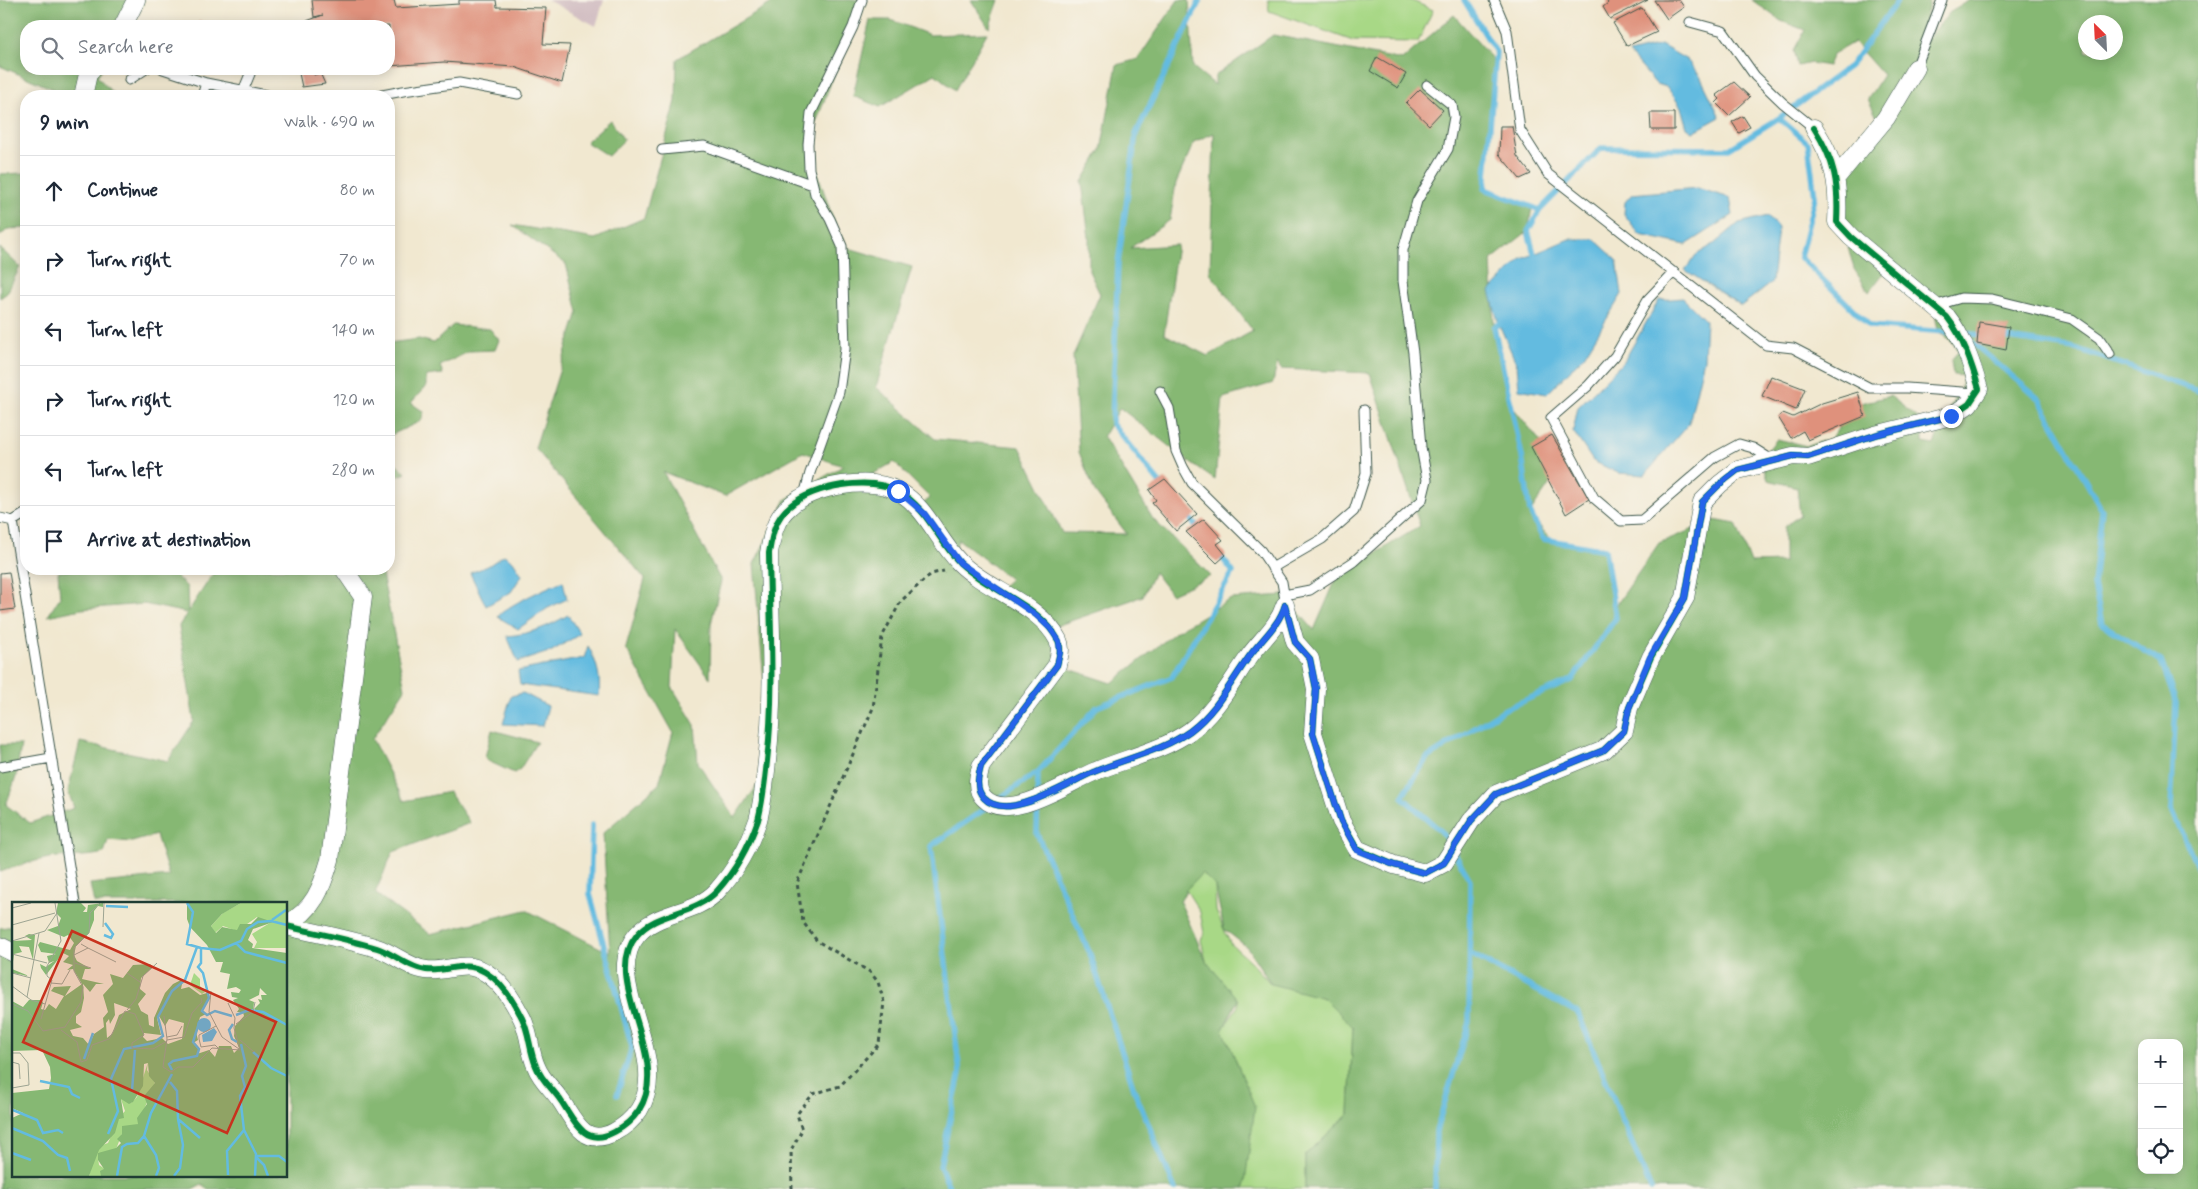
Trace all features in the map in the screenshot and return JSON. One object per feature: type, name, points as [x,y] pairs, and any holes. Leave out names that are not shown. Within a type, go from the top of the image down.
[{"type":"street","points":[[125,20],[136,0]]},
{"type":"street","points":[[1836,178],[1886,118],[1916,68]]},
{"type":"street","points":[[84,90],[88,75]]},
{"type":"street","points":[[1285,600],[1295,642],[1310,659],[1316,688],[1313,733],[1341,821],[1357,850],[1394,865],[1425,873],[1444,863],[1471,821],[1496,794],[1604,750],[1624,731],[1629,708],[1650,657],[1685,598],[1702,502],[1738,470],[1793,456],[1808,457],[1875,435],[1951,416],[1969,404],[1979,389],[1973,367],[1953,325],[1851,237],[1837,222],[1836,178],[1828,150],[1814,128]]},
{"type":"street","points":[[288,926],[377,948],[426,970],[469,966],[486,973],[504,989],[515,1005],[526,1026],[538,1071],[582,1131],[592,1136],[601,1136],[617,1130],[627,1123],[642,1103],[647,1075],[644,1043],[633,1010],[626,980],[629,951],[638,934],[650,924],[699,905],[711,896],[741,857],[756,825],[764,786],[770,723],[769,553],[772,534],[778,519],[790,505],[822,490],[847,484],[886,486],[910,499],[924,513],[964,566],[1036,615],[1050,628],[1059,641],[1060,646],[1057,665],[981,766],[977,778],[982,795],[986,800],[999,806],[1026,803],[1093,772],[1157,748],[1192,729],[1219,702],[1251,653],[1279,620],[1285,600]]},
{"type":"street","points":[[288,924],[304,913],[317,897],[323,886],[330,860],[363,597],[348,575]]},
{"type":"street","points":[[0,946],[12,952]]},
{"type":"lane","points":[[804,497],[810,473],[839,392],[845,349],[842,246],[830,219],[815,194],[809,169],[808,144],[811,113],[852,27],[862,0]]},
{"type":"lane","points":[[1494,0],[1507,31],[1520,130],[1548,174],[1766,345],[1793,348],[1839,370],[1870,388],[1976,392]]},
{"type":"lane","points":[[1916,68],[1942,0]]},
{"type":"lane","points":[[1690,22],[1723,31],[1754,76],[1814,128]]},
{"type":"lane","points":[[129,80],[137,75]]},
{"type":"lane","points":[[181,75],[238,90]]},
{"type":"lane","points":[[243,90],[250,75]]},
{"type":"lane","points":[[204,90],[206,83]]},
{"type":"lane","points":[[395,92],[459,84],[518,94]]},
{"type":"lane","points":[[1160,391],[1169,408],[1176,450],[1192,483],[1261,551],[1282,582],[1285,600],[1310,590],[1353,562],[1422,500],[1427,480],[1421,447],[1413,353],[1403,281],[1403,250],[1417,201],[1448,149],[1454,116],[1452,105],[1426,85]]},
{"type":"lane","points":[[662,150],[704,146],[813,185]]},
{"type":"lane","points":[[1674,272],[1648,299],[1615,356],[1588,386],[1551,418],[1572,459],[1594,498],[1621,521],[1642,520],[1715,457],[1739,444],[1753,448],[1773,461]]},
{"type":"lane","points":[[1933,306],[1961,298],[1992,299],[2072,319],[2099,338],[2110,354]]},
{"type":"lane","points":[[1272,568],[1322,539],[1354,511],[1366,473],[1364,410]]},
{"type":"lane","points":[[0,518],[13,521],[20,517]]},
{"type":"lane","points":[[13,521],[20,539]]},
{"type":"lane","points":[[26,575],[51,758],[75,902]]},
{"type":"lane","points":[[0,767],[51,758]]},
{"type":"path","points":[[792,1189],[791,1150],[802,1130],[797,1114],[813,1094],[840,1086],[879,1044],[884,1002],[878,982],[870,972],[817,941],[803,922],[797,883],[872,708],[882,637],[901,601],[931,574],[964,566]]},
{"type":"shaded area","points":[[547,0],[604,0],[596,26]]},
{"type":"green space","points":[[0,0],[144,0],[136,20],[20,20],[20,75],[0,66]]},
{"type":"green space","points":[[777,0],[862,0],[808,144],[842,246],[912,267],[876,387],[935,439],[1020,447],[1062,533],[1127,534],[1095,492],[1079,452],[1073,356],[1100,294],[1089,271],[1089,238],[1082,182],[1101,150],[1117,65],[1138,59],[1178,0],[1189,0],[1193,67],[1215,85],[1215,76],[1273,35],[1402,60],[1454,15],[1495,62],[1485,189],[1532,207],[1528,231],[1491,260],[1494,327],[1511,405],[1561,467],[1530,513],[1551,541],[1605,550],[1615,607],[1659,543],[1701,526],[1703,518],[1736,524],[1751,563],[1784,562],[1784,527],[1800,515],[1797,487],[1768,480],[1761,458],[1777,439],[1807,446],[1832,438],[1853,405],[1890,396],[1923,422],[1923,443],[1934,445],[1942,421],[1960,389],[1964,376],[1953,375],[1951,360],[1959,351],[1948,338],[1939,333],[1936,312],[1886,270],[1869,292],[1854,269],[1835,197],[1879,121],[1868,99],[1883,75],[1854,42],[1833,54],[1828,66],[1811,63],[1798,66],[1794,50],[1805,30],[1781,21],[1752,0],[1930,0],[1920,41],[1929,37],[1952,10],[1970,0],[2198,0],[2198,1189],[1305,1188],[1305,1155],[1349,1114],[1353,1027],[1324,998],[1271,984],[1247,947],[1224,929],[1215,886],[1202,873],[1186,890],[1180,902],[1206,961],[1238,1000],[1223,1029],[1255,1107],[1244,1189],[208,1189],[202,1184],[192,1189],[0,1189],[0,928],[12,926],[12,1176],[288,1176],[288,902],[94,902],[90,884],[169,876],[156,835],[132,842],[108,840],[104,853],[50,858],[0,872],[0,745],[21,745],[16,777],[6,805],[30,823],[74,808],[68,791],[80,742],[168,761],[194,721],[179,626],[187,613],[144,604],[81,609],[48,616],[60,597],[58,575],[178,575],[177,577],[187,587],[188,612],[212,575],[382,575],[405,689],[372,739],[404,801],[449,792],[470,823],[393,852],[375,893],[430,934],[526,910],[610,953],[603,833],[659,784],[673,732],[626,648],[645,579],[535,448],[578,312],[566,264],[512,225],[595,239],[644,218],[676,101],[677,59]],"holes":[[[1214,133],[1210,273],[1253,331],[1208,356],[1164,334],[1177,245],[1130,248],[1170,220],[1176,183],[1194,142]],[[1277,363],[1281,369],[1370,373],[1420,526],[1337,577],[1314,630],[1284,595],[1231,599],[1177,631],[1112,683],[1057,665],[1050,628],[1143,596],[1154,572],[1171,594],[1211,576],[1153,519],[1103,436],[1120,408],[1215,480],[1223,398],[1273,383]],[[803,452],[843,466],[786,499],[754,564],[771,765],[735,818],[698,763],[695,725],[672,687],[675,629],[710,678],[711,624],[721,581],[663,472],[725,496]],[[894,462],[930,498],[910,515],[873,474]],[[958,539],[1010,579],[988,599],[950,571]]]},
{"type":"green space","points":[[971,0],[999,0],[989,28]]},
{"type":"green space","points":[[1268,0],[1410,0],[1433,10],[1418,42],[1353,41],[1269,11]]},
{"type":"green space","points":[[870,20],[891,20],[930,35],[987,33],[955,90],[935,74],[880,107],[853,96]]},
{"type":"green space","points":[[21,75],[98,75],[110,90],[55,90]]},
{"type":"green space","points":[[610,120],[624,140],[608,156],[586,142]]},
{"type":"green space","points":[[20,173],[20,228],[8,229],[0,236],[0,174]]},
{"type":"green space","points":[[0,248],[20,267],[7,293],[0,298]]},
{"type":"green space","points":[[453,325],[490,329],[499,340],[495,350],[470,351],[440,366],[443,374],[426,376],[426,386],[411,403],[424,412],[421,421],[395,433],[395,342],[419,339],[434,343]]},
{"type":"green space","points":[[395,462],[406,473],[395,478]]},
{"type":"green space","points":[[492,730],[537,742],[520,769],[514,773],[488,761],[485,757]]},
{"type":"green space","points":[[1203,873],[1215,886],[1216,911],[1230,943],[1271,984],[1294,987],[1324,998],[1353,1027],[1349,1114],[1305,1155],[1305,1188],[1308,1189],[1243,1189],[1223,1029],[1238,1006],[1238,1000],[1211,981],[1201,940],[1204,933],[1200,912],[1186,890],[1191,875]]},
{"type":"water","points":[[1661,45],[1687,60],[1700,76],[1720,117],[1693,132],[1687,128],[1681,107],[1667,87],[1656,84],[1629,53]]},
{"type":"water","points":[[1697,188],[1730,198],[1733,215],[1686,245],[1640,235],[1624,214],[1625,202],[1632,194]]},
{"type":"water","points":[[1768,216],[1778,228],[1772,282],[1741,306],[1685,270],[1696,255],[1714,244],[1739,223]]},
{"type":"water","points":[[1569,239],[1594,239],[1617,260],[1622,294],[1584,356],[1547,394],[1519,389],[1517,365],[1498,322],[1490,291],[1520,260]]},
{"type":"water","points":[[1683,298],[1706,321],[1704,359],[1689,423],[1645,475],[1618,473],[1593,461],[1573,431],[1578,407],[1624,361],[1659,300]]},
{"type":"water","points":[[504,555],[513,561],[522,575],[511,592],[486,606],[470,573],[488,566]]},
{"type":"water","points":[[563,581],[567,599],[548,608],[518,629],[498,617],[517,603]]},
{"type":"water","points":[[568,615],[580,634],[552,651],[518,662],[507,636],[539,629]]},
{"type":"water","points":[[588,646],[598,670],[599,696],[520,685],[518,671],[584,658]]},
{"type":"water","points":[[523,693],[548,706],[543,726],[503,724],[511,696]]},
{"type":"building","points":[[312,0],[394,0],[396,8],[459,4],[459,0],[496,0],[497,7],[546,8],[543,44],[570,45],[562,83],[514,67],[444,62],[395,66],[395,20],[309,20],[323,15],[314,17]]},
{"type":"building","points":[[1606,0],[1648,0],[1610,19],[1603,7],[1608,3]]},
{"type":"building","points":[[1654,0],[1679,0],[1684,7],[1667,19]]},
{"type":"building","points":[[1642,8],[1657,32],[1627,46],[1613,23]]},
{"type":"building","points":[[1377,57],[1406,74],[1398,88],[1370,71]]},
{"type":"building","points":[[299,75],[321,75],[325,84],[302,87]]},
{"type":"building","points":[[1734,82],[1750,97],[1729,116],[1716,103],[1720,99],[1716,95]]},
{"type":"building","points":[[1420,89],[1443,110],[1429,125],[1406,103]]},
{"type":"building","points":[[1650,113],[1674,113],[1674,130],[1651,130]]},
{"type":"building","points":[[1743,116],[1750,127],[1739,133],[1732,122]]},
{"type":"building","points":[[1500,126],[1512,126],[1517,156],[1531,174],[1520,179],[1499,154]]},
{"type":"building","points":[[1979,322],[2009,327],[2006,350],[1977,344]]},
{"type":"building","points":[[1771,376],[1805,389],[1796,410],[1762,396]]},
{"type":"building","points":[[1858,392],[1865,416],[1808,440],[1803,431],[1791,438],[1778,417],[1783,413],[1793,417],[1822,403]]},
{"type":"building","points":[[1552,435],[1589,499],[1566,514],[1531,447]]},
{"type":"building","points":[[1165,479],[1197,514],[1176,531],[1152,503],[1156,500],[1149,490]]},
{"type":"building","points":[[1204,519],[1223,540],[1217,544],[1226,555],[1217,563],[1186,532]]},
{"type":"building","points":[[9,572],[15,609],[0,611],[0,573]]},
{"type":"waterway","points":[[1163,487],[1112,424],[1118,263],[1136,134],[1200,0]]},
{"type":"waterway","points":[[1464,0],[1496,52],[1485,189],[1540,210],[1601,148],[1729,149],[1779,118],[1850,66],[1898,0]]},
{"type":"waterway","points":[[1779,118],[1808,143],[1815,197],[1800,257],[1870,326],[1984,335]]},
{"type":"waterway","points":[[1536,261],[1528,231],[1540,210]]},
{"type":"waterway","points":[[1435,1189],[1436,1131],[1469,1022],[1470,880],[1442,832],[1402,797],[1427,758],[1505,709],[1572,680],[1616,618],[1605,550],[1543,539],[1530,512],[1522,456],[1494,327],[1504,320]]},
{"type":"waterway","points":[[2001,337],[2075,348],[2198,391]]},
{"type":"waterway","points":[[1967,338],[2039,399],[2102,510],[2094,585],[2102,624],[2161,661],[2176,703],[2171,808],[2198,869]]},
{"type":"waterway","points":[[1187,515],[1200,531]]},
{"type":"waterway","points":[[997,800],[1038,772],[1097,707],[1172,677],[1233,572],[1219,554]]},
{"type":"waterway","points":[[1038,772],[1037,834],[1090,954],[1135,1092],[1175,1189]]},
{"type":"waterway","points":[[950,1189],[940,1166],[960,1073],[931,846],[989,806]]},
{"type":"waterway","points":[[592,825],[590,894],[632,1047],[617,1095]]},
{"type":"waterway","points":[[1471,954],[1578,1013],[1651,1189]]},
{"type":"cycle path","points":[[1285,605],[1295,642],[1310,659],[1316,689],[1313,733],[1341,821],[1357,849],[1394,865],[1425,873],[1444,863],[1471,821],[1496,794],[1604,750],[1624,731],[1629,708],[1651,657],[1685,598],[1702,502],[1720,484],[1738,470],[1793,456],[1808,457],[1875,435],[1951,416],[1969,404],[1979,389],[1962,342],[1947,317],[1851,237],[1837,222],[1837,196],[1834,173],[1827,151],[1814,128]]},
{"type":"cycle path","points":[[288,926],[377,948],[420,969],[434,970],[463,966],[477,968],[485,972],[502,987],[515,1005],[525,1024],[538,1071],[574,1121],[580,1129],[591,1136],[607,1135],[622,1127],[635,1116],[647,1089],[648,1067],[626,974],[628,954],[637,935],[655,921],[698,905],[717,891],[741,858],[758,820],[765,783],[771,709],[769,553],[773,533],[778,521],[790,506],[813,493],[842,485],[873,484],[887,486],[898,491],[917,506],[952,554],[971,573],[1026,607],[1050,627],[1060,646],[1057,665],[981,766],[978,779],[979,791],[984,798],[995,805],[1023,804],[1039,798],[1096,771],[1168,744],[1190,731],[1200,723],[1224,695],[1251,654],[1275,625],[1285,605]]},
{"type":"route","points":[[898,491],[910,499],[924,513],[960,563],[1036,615],[1050,628],[1059,641],[1060,652],[1057,665],[981,766],[977,778],[978,787],[986,800],[999,806],[1014,806],[1026,803],[1093,772],[1180,738],[1192,729],[1219,702],[1251,653],[1279,620],[1285,605],[1295,642],[1310,659],[1316,688],[1313,733],[1341,821],[1357,850],[1394,865],[1425,873],[1444,863],[1471,821],[1496,794],[1569,762],[1604,750],[1624,731],[1629,708],[1650,657],[1685,598],[1702,502],[1720,484],[1738,470],[1793,456],[1808,457],[1875,435],[1951,416]]}]
